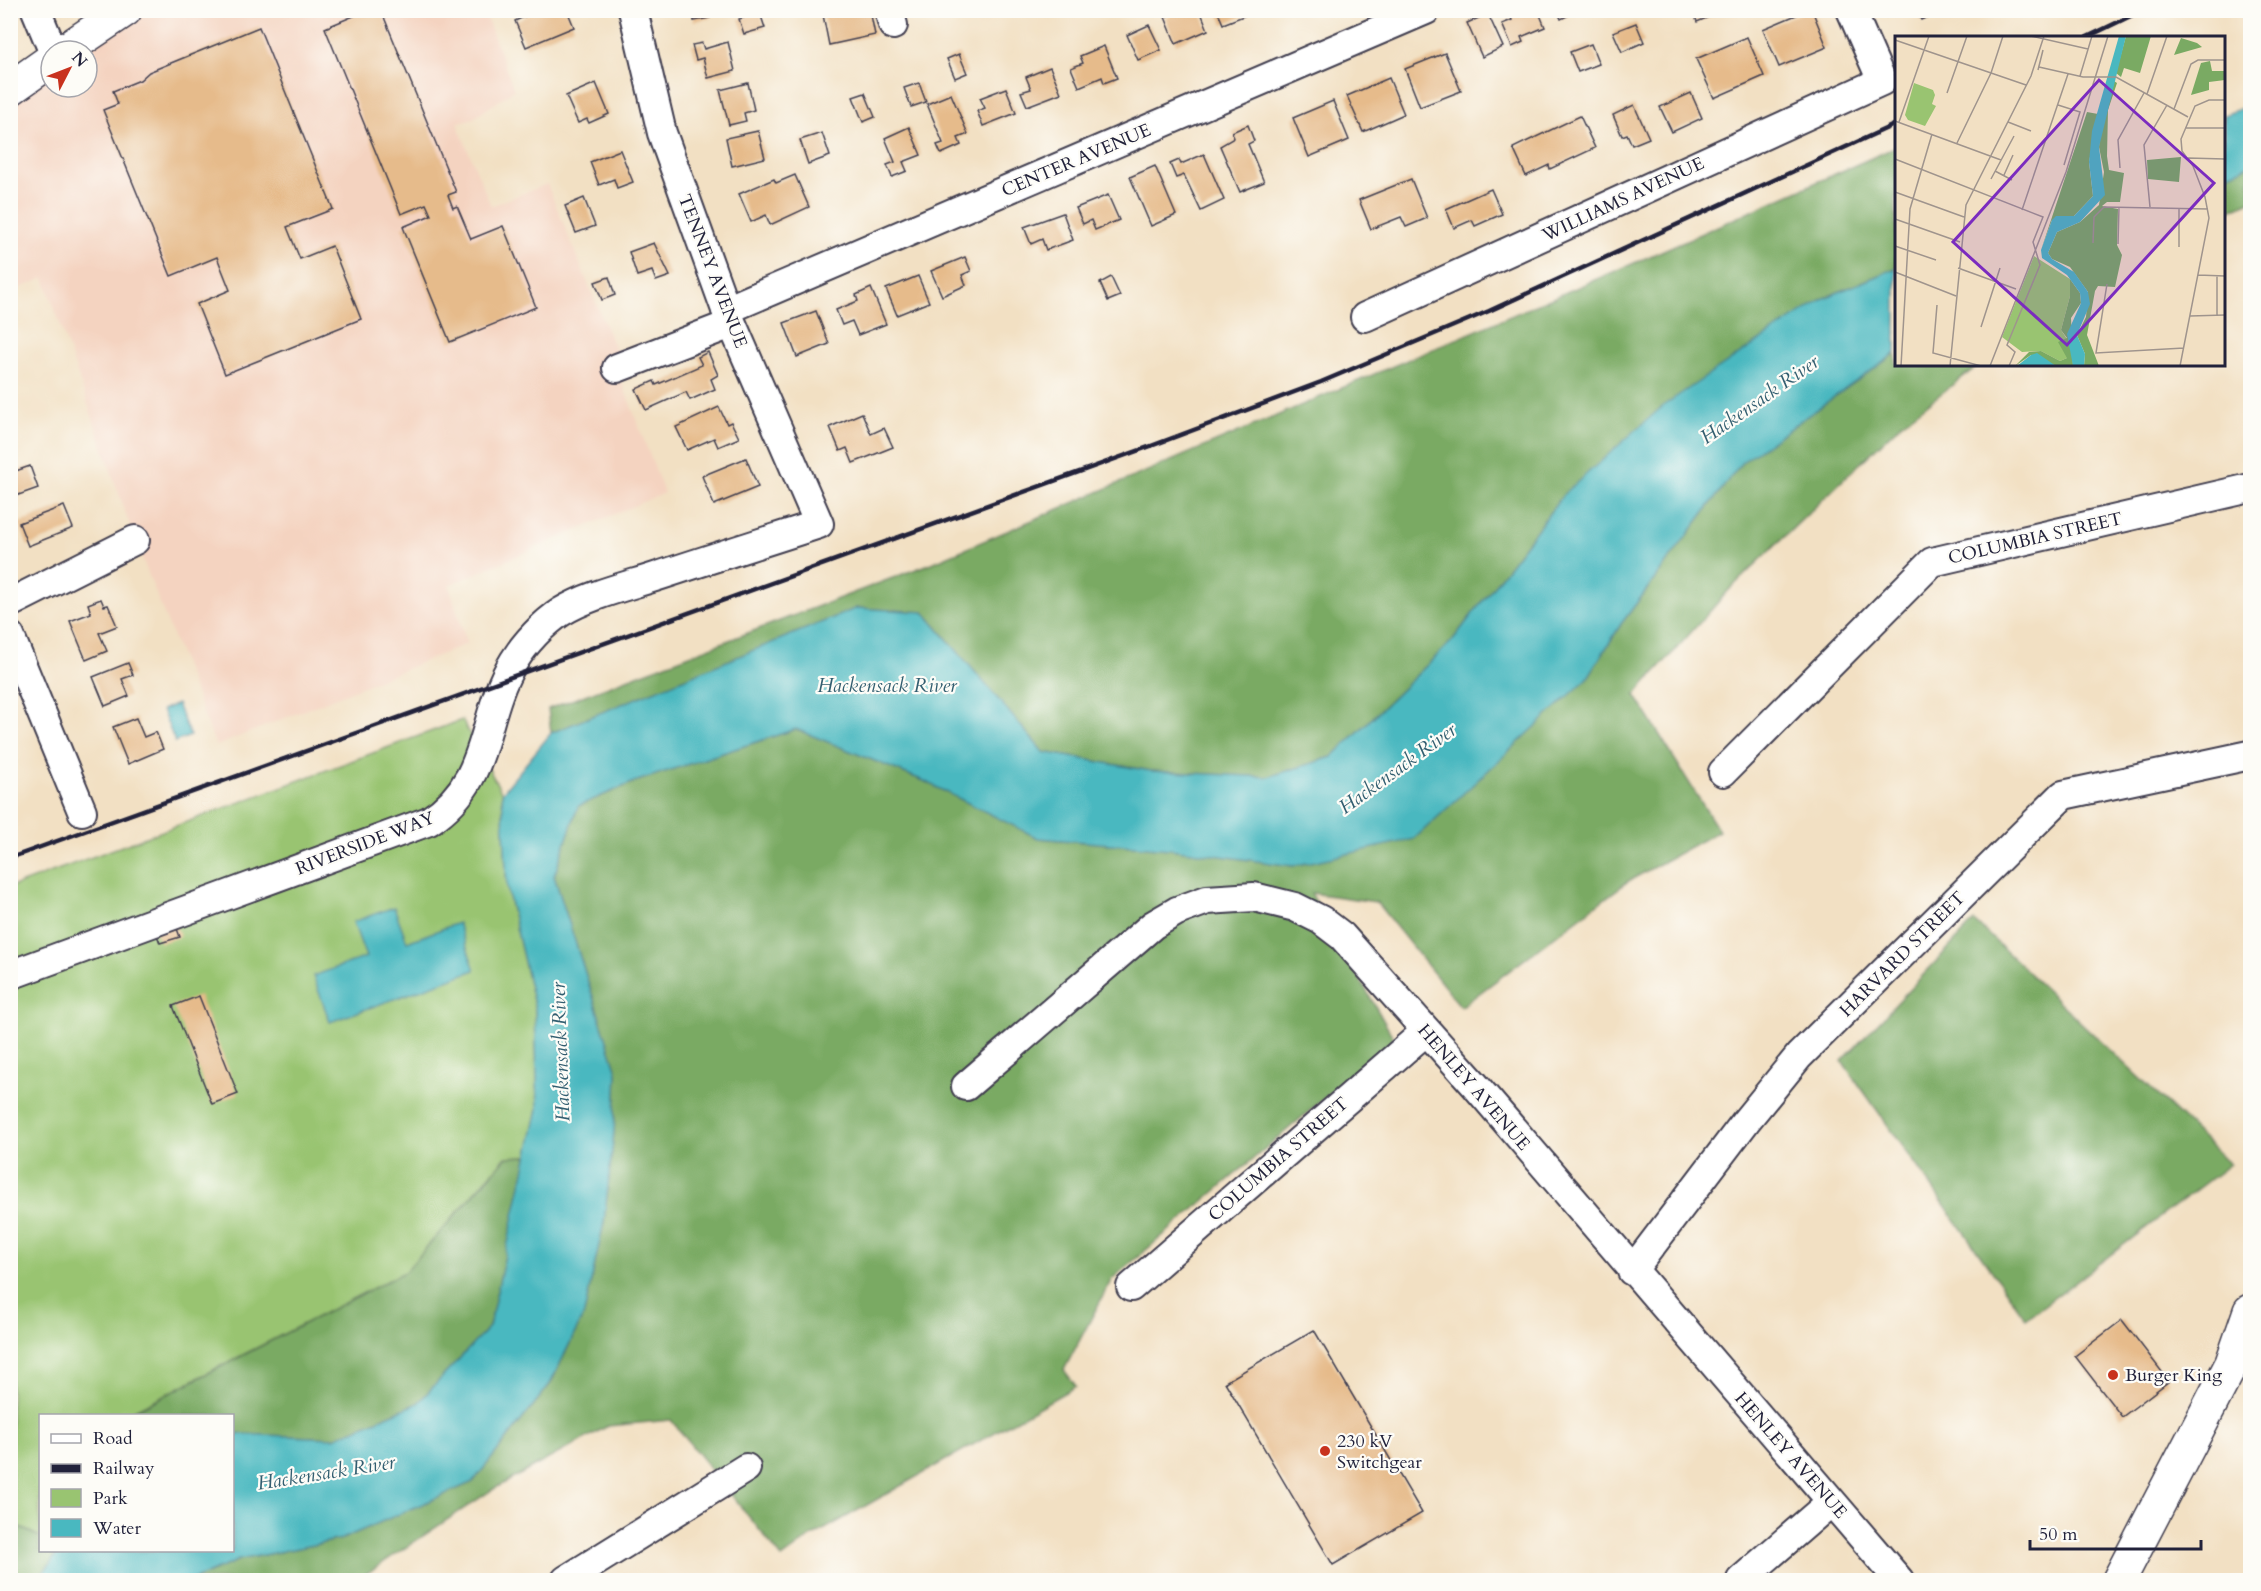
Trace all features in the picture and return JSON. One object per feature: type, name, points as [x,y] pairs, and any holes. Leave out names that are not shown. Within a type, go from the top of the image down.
[{"type":"main road","points":[[82,39],[125,10]]},
{"type":"main road","points":[[10,89],[39,68]]},
{"type":"main road","points":[[2119,1581],[2232,1363],[2250,1311]]},
{"type":"street","points":[[36,10],[48,39]]},
{"type":"street","name":"TENNEY AVENUE","points":[[633,10],[662,133],[729,317],[819,524]]},
{"type":"street","name":"CENTER AVENUE","points":[[617,368],[1426,10]]},
{"type":"street","name":"WILLIAMS AVENUE","points":[[1365,317],[1882,81],[1851,10]]},
{"type":"street","name":"COLUMBIA STREET","points":[[1724,772],[1932,562],[2250,488]]},
{"type":"street","name":"RIVERSIDE WAY","points":[[10,975],[429,821],[448,809],[473,776],[506,679],[515,660],[545,625],[562,611],[599,595],[819,524]]},
{"type":"street","points":[[10,603],[135,540]]},
{"type":"street","points":[[10,636],[82,811]]},
{"type":"street","name":"HARVARD STREET","points":[[1632,1271],[1746,1121],[1799,1056],[2063,795],[2250,755]]},
{"type":"street","name":"HENLEY AVENUE","points":[[966,1086],[1152,925],[1177,911],[1223,898],[1267,899],[1295,907],[1321,920],[1353,947],[1899,1581]]},
{"type":"street","name":"COLUMBIA STREET","points":[[1131,1287],[1426,1031]]},
{"type":"street","points":[[566,1581],[746,1468]]},
{"type":"street","points":[[1741,1581],[1831,1502]]},
{"type":"shaded area","points":[[125,11],[484,11],[514,90],[474,118],[457,123],[491,206],[547,184],[622,366],[617,369],[664,493],[449,585],[467,644],[216,746],[135,540],[44,278],[11,292],[10,89],[39,68],[39,99],[99,99],[98,39]]},
{"type":"green space","points":[[1895,147],[1895,268],[1822,299],[1564,494],[1452,641],[1332,757],[1268,777],[1151,771],[1043,752],[924,612],[857,608],[551,733],[548,709],[932,563],[1632,264]]},
{"type":"green space","points":[[2250,165],[2250,201],[2225,213],[2225,176]]},
{"type":"green space","points":[[1895,354],[1895,366],[1978,366],[1902,423],[1729,590],[1635,695],[1719,831],[1627,882],[1461,1007],[1376,902],[1311,893],[1394,1039],[1112,1279],[1064,1370],[1076,1386],[811,1537],[782,1558],[671,1420],[608,1426],[492,1490],[357,1580],[192,1580],[239,1560],[342,1539],[473,1482],[551,1383],[584,1314],[604,1222],[614,1132],[617,1072],[554,876],[578,806],[634,782],[796,729],[924,781],[1038,838],[1171,849],[1293,866],[1587,679],[1621,624],[1742,462]]},
{"type":"green space","points":[[462,720],[502,793],[507,888],[535,1009],[538,1109],[528,1156],[506,1157],[405,1272],[127,1414],[39,1414],[39,1537],[11,1523],[11,887]]},
{"type":"green space","points":[[1974,921],[2230,1164],[2026,1319],[1842,1061]]},
{"type":"green space","points":[[528,1156],[489,1327],[418,1403],[334,1438],[240,1434],[234,1437],[234,1414],[129,1414],[405,1272],[507,1157]]},
{"type":"green space","points":[[10,1523],[39,1537],[39,1552],[58,1552],[38,1580],[11,1580]]},
{"type":"water","points":[[2250,105],[2250,165],[2225,176],[2225,115]]},
{"type":"water","name":"Hackensack River","points":[[1895,268],[1895,354],[1742,462],[1621,624],[1587,679],[1414,839],[1293,866],[1171,849],[1038,838],[924,781],[796,729],[634,782],[578,806],[554,876],[617,1072],[614,1132],[604,1222],[584,1314],[550,1384],[473,1482],[342,1539],[239,1560],[192,1580],[38,1580],[58,1552],[234,1552],[234,1437],[240,1434],[334,1438],[418,1403],[489,1327],[538,1109],[535,1009],[507,888],[502,793],[551,733],[857,608],[924,612],[1043,752],[1151,771],[1268,777],[1332,757],[1452,641],[1564,494],[1664,405],[1822,299]]},
{"type":"water","points":[[177,704],[190,736],[175,742],[162,710]]},
{"type":"water","points":[[394,907],[407,942],[458,923],[475,970],[330,1022],[313,976],[366,957],[353,922]]},
{"type":"building","points":[[368,10],[381,10],[456,192],[448,195],[453,208],[457,206],[471,239],[503,226],[536,307],[450,342],[403,227],[431,215],[426,204],[401,214],[325,28]]},
{"type":"building","points":[[539,10],[567,10],[574,27],[526,47],[515,21]]},
{"type":"building","points":[[692,10],[708,10],[710,18],[694,21]]},
{"type":"building","points":[[822,10],[870,10],[875,35],[829,45]]},
{"type":"building","points":[[1181,10],[1200,10],[1208,30],[1176,44],[1165,17]]},
{"type":"building","points":[[1217,10],[1256,10],[1256,11],[1223,24]]},
{"type":"building","points":[[1508,10],[1538,10],[1545,27],[1521,37],[1523,42],[1512,47],[1502,24],[1512,20]]},
{"type":"building","points":[[1557,10],[1579,10],[1561,19]]},
{"type":"building","points":[[1693,10],[1715,10],[1716,14],[1697,22]]},
{"type":"building","points":[[1812,10],[1827,47],[1779,67],[1763,29]]},
{"type":"building","points":[[1917,10],[1944,10],[1921,20]]},
{"type":"building","points":[[760,13],[765,28],[744,34],[739,19]]},
{"type":"building","points":[[1488,14],[1503,47],[1482,57],[1467,23]]},
{"type":"building","points":[[1636,23],[1644,42],[1622,52],[1613,32]]},
{"type":"building","points":[[1149,25],[1161,50],[1138,60],[1127,35]]},
{"type":"building","points":[[259,27],[333,209],[287,227],[300,259],[332,246],[361,319],[225,374],[197,304],[230,290],[217,257],[171,276],[103,110],[118,104],[113,91],[140,80],[149,72]]},
{"type":"building","points":[[1747,37],[1764,76],[1714,98],[1696,59]]},
{"type":"building","points":[[728,42],[735,71],[708,78],[703,58],[696,60],[692,45],[702,43],[704,49]]},
{"type":"building","points":[[1591,44],[1599,64],[1578,72],[1570,52]]},
{"type":"building","points":[[1104,46],[1117,78],[1104,83],[1102,77],[1079,87],[1071,68],[1083,63],[1080,56]]},
{"type":"building","points":[[1445,53],[1461,91],[1420,107],[1405,69]]},
{"type":"building","points":[[959,54],[967,73],[955,78],[947,59]]},
{"type":"building","points":[[1050,67],[1061,93],[1027,106],[1021,92],[1031,89],[1026,77]]},
{"type":"building","points":[[1389,78],[1404,114],[1363,132],[1347,96]]},
{"type":"building","points":[[596,83],[609,114],[589,123],[587,119],[578,123],[566,96]]},
{"type":"building","points":[[748,83],[754,110],[744,113],[746,121],[729,125],[720,90]]},
{"type":"building","points":[[919,83],[926,102],[911,107],[904,88]]},
{"type":"building","points":[[1006,88],[1016,113],[983,126],[977,111],[985,108],[980,98]]},
{"type":"building","points":[[865,93],[875,117],[863,122],[853,97]]},
{"type":"building","points":[[1691,93],[1702,118],[1672,132],[1660,107]]},
{"type":"building","points":[[951,94],[968,134],[958,138],[961,145],[941,154],[937,145],[943,143],[927,104]]},
{"type":"building","points":[[1333,101],[1349,140],[1309,157],[1293,118]]},
{"type":"building","points":[[1634,105],[1649,138],[1632,145],[1627,134],[1622,136],[1613,115]]},
{"type":"building","points":[[1580,116],[1595,148],[1550,169],[1549,165],[1526,176],[1513,148]]},
{"type":"building","points":[[1248,125],[1254,141],[1248,144],[1264,182],[1240,192],[1220,146],[1234,138],[1232,132]]},
{"type":"building","points":[[909,127],[921,155],[903,162],[907,171],[892,177],[887,165],[895,162],[885,138]]},
{"type":"building","points":[[758,131],[765,158],[732,166],[726,138]]},
{"type":"building","points":[[822,133],[830,156],[808,164],[800,140]]},
{"type":"building","points":[[620,150],[633,182],[617,188],[614,179],[599,185],[590,162]]},
{"type":"building","points":[[1204,154],[1224,200],[1201,211],[1184,175],[1176,178],[1170,164],[1179,160],[1181,164]]},
{"type":"building","points":[[1155,166],[1176,215],[1151,226],[1130,177]]},
{"type":"building","points":[[795,175],[809,207],[770,225],[766,215],[751,222],[739,194],[774,179],[776,183]]},
{"type":"building","points":[[1411,179],[1427,218],[1406,227],[1401,217],[1371,229],[1359,200]]},
{"type":"building","points":[[1491,189],[1502,214],[1475,226],[1472,220],[1454,228],[1446,209]]},
{"type":"building","points":[[1108,195],[1119,220],[1095,230],[1091,220],[1083,224],[1076,208]]},
{"type":"building","points":[[584,198],[595,226],[576,233],[565,206]]},
{"type":"building","points":[[1063,213],[1073,240],[1046,250],[1042,239],[1031,244],[1024,227]]},
{"type":"building","points":[[654,243],[670,276],[656,281],[652,271],[637,276],[629,252]]},
{"type":"building","points":[[965,257],[971,271],[962,275],[966,285],[942,296],[931,271]]},
{"type":"building","points":[[918,276],[929,302],[897,315],[886,289]]},
{"type":"building","points":[[609,277],[615,295],[602,300],[595,282]]},
{"type":"building","points":[[1111,277],[1120,296],[1108,301],[1100,283]]},
{"type":"building","points":[[871,288],[886,324],[858,335],[852,321],[842,325],[836,310],[858,301],[856,295]]},
{"type":"building","points":[[816,311],[829,344],[797,357],[784,323]]},
{"type":"building","points":[[708,352],[718,375],[711,379],[715,389],[690,400],[686,392],[646,410],[636,389],[654,381],[656,385],[702,365],[698,357]]},
{"type":"building","points":[[719,407],[727,424],[731,422],[739,438],[718,447],[714,438],[687,450],[676,427]]},
{"type":"building","points":[[862,413],[871,434],[884,428],[893,447],[853,463],[847,448],[840,451],[830,427]]},
{"type":"building","points":[[746,458],[758,487],[714,505],[702,476]]},
{"type":"building","points":[[30,466],[38,488],[13,497],[10,473]]},
{"type":"building","points":[[64,506],[73,528],[28,546],[19,523]]},
{"type":"building","points":[[101,599],[104,606],[108,605],[117,626],[99,633],[107,651],[86,660],[70,621],[91,613],[88,604]]},
{"type":"building","points":[[128,663],[133,675],[122,679],[129,696],[105,706],[93,677]]},
{"type":"building","points":[[136,718],[144,737],[156,732],[163,749],[128,764],[113,727]]},
{"type":"building","points":[[175,923],[180,937],[160,943],[155,930]]},
{"type":"building","points":[[199,996],[238,1094],[212,1104],[173,1006]]},
{"type":"building","points":[[2122,1320],[2169,1381],[2122,1417],[2075,1356]]},
{"type":"building","name":"230 kV Switchgear","points":[[1314,1330],[1422,1513],[1333,1565],[1225,1382]]},
{"type":"railway","points":[[2089,36],[2143,10]]},
{"type":"railway","points":[[10,858],[1151,446],[1321,382],[1489,311],[1895,124]]},
{"type":"place","name":"Burger King","points":[[2113,1375]]},
{"type":"place","name":"230 kV Switchgear","points":[[1325,1451]]}]
